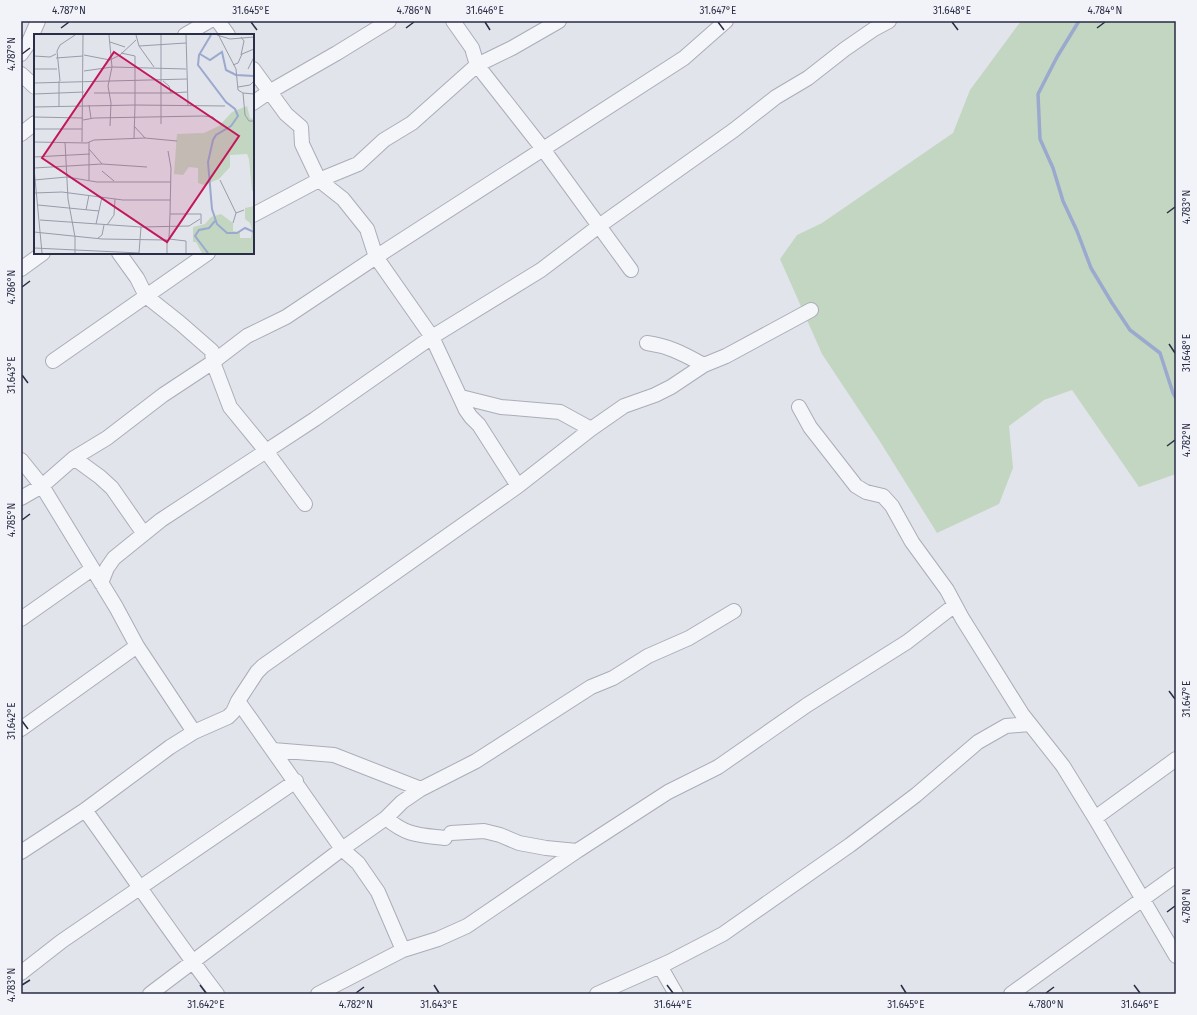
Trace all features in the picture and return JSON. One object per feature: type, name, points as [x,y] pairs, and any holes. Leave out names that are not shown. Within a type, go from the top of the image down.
[{"type":"street","points":[[21,54],[28,44],[38,21]]},
{"type":"street","points":[[186,34],[209,21]]},
{"type":"street","points":[[218,21],[227,34]]},
{"type":"street","points":[[254,102],[389,21]]},
{"type":"street","points":[[453,21],[472,48],[477,65],[543,149],[631,270]]},
{"type":"street","points":[[254,214],[319,180],[358,164],[384,140],[412,124],[477,65],[512,48],[559,21]]},
{"type":"street","points":[[21,498],[42,486],[74,458],[107,438],[247,336],[286,318],[376,257],[684,58],[725,21]]},
{"type":"street","points":[[101,584],[107,568],[114,558],[161,520],[315,419],[432,337],[541,270],[599,226],[734,130],[776,97],[808,78],[845,49],[874,29],[889,21]]},
{"type":"street","points":[[254,70],[286,114],[301,128],[302,144],[319,180],[343,199],[367,229],[376,257],[432,337],[471,417],[479,425],[518,486]]},
{"type":"street","points":[[21,74],[34,86]]},
{"type":"street","points":[[21,134],[34,125]]},
{"type":"street","points":[[21,269],[42,254]]},
{"type":"street","points":[[120,254],[137,278],[146,296],[212,351],[213,362],[230,407],[305,504]]},
{"type":"street","points":[[53,361],[207,254]]},
{"type":"street","points":[[21,852],[85,810],[170,747],[194,732],[228,717],[233,712],[238,701],[257,672],[263,666],[518,486],[591,429],[624,406],[655,395],[671,387],[704,365],[726,356],[811,310]]},
{"type":"street","points":[[647,343],[663,345],[704,365]]},
{"type":"street","points":[[460,397],[501,407],[560,412],[591,429]]},
{"type":"street","points":[[799,407],[810,428],[856,486],[866,492],[883,496],[892,506],[912,542],[947,590],[962,618],[1018,708],[1063,766],[1176,956]]},
{"type":"street","points":[[74,458],[112,488],[144,534]]},
{"type":"street","points":[[21,460],[42,486],[116,607],[137,646],[194,732]]},
{"type":"street","points":[[21,619],[92,569]]},
{"type":"street","points":[[318,994],[403,950],[438,939],[467,926],[577,851],[668,792],[718,766],[807,705],[907,642],[955,605]]},
{"type":"street","points":[[150,994],[342,849],[386,818],[402,802],[421,789],[476,761],[591,687],[613,678],[648,656],[689,638],[734,611]]},
{"type":"street","points":[[21,729],[137,646]]},
{"type":"street","points":[[238,701],[296,781],[342,849],[358,863],[378,892],[403,950]]},
{"type":"street","points":[[597,994],[660,966],[722,934],[850,845],[916,795],[978,742],[1006,726],[1030,724]]},
{"type":"street","points":[[273,750],[334,755],[421,789]]},
{"type":"street","points":[[1095,818],[1176,759]]},
{"type":"street","points":[[21,973],[62,941],[140,886],[296,781]]},
{"type":"street","points":[[85,810],[140,886],[192,962],[217,994]]},
{"type":"street","points":[[386,818],[396,827],[411,834],[448,836],[484,831],[500,835],[519,844],[577,851]]},
{"type":"street","points":[[1012,994],[1176,875]]},
{"type":"street","points":[[660,966],[676,994]]},
{"type":"green space","points":[[1021,21],[1176,21],[1176,474],[1139,487],[1072,390],[1044,400],[1009,426],[1013,468],[999,504],[937,533],[879,440],[822,354],[780,259],[797,235],[822,223],[953,133],[970,90]]},
{"type":"waterway","points":[[1079,21],[1057,57],[1038,94],[1040,139],[1053,168],[1063,201],[1077,231],[1091,268],[1130,330],[1160,353],[1176,398]]}]
